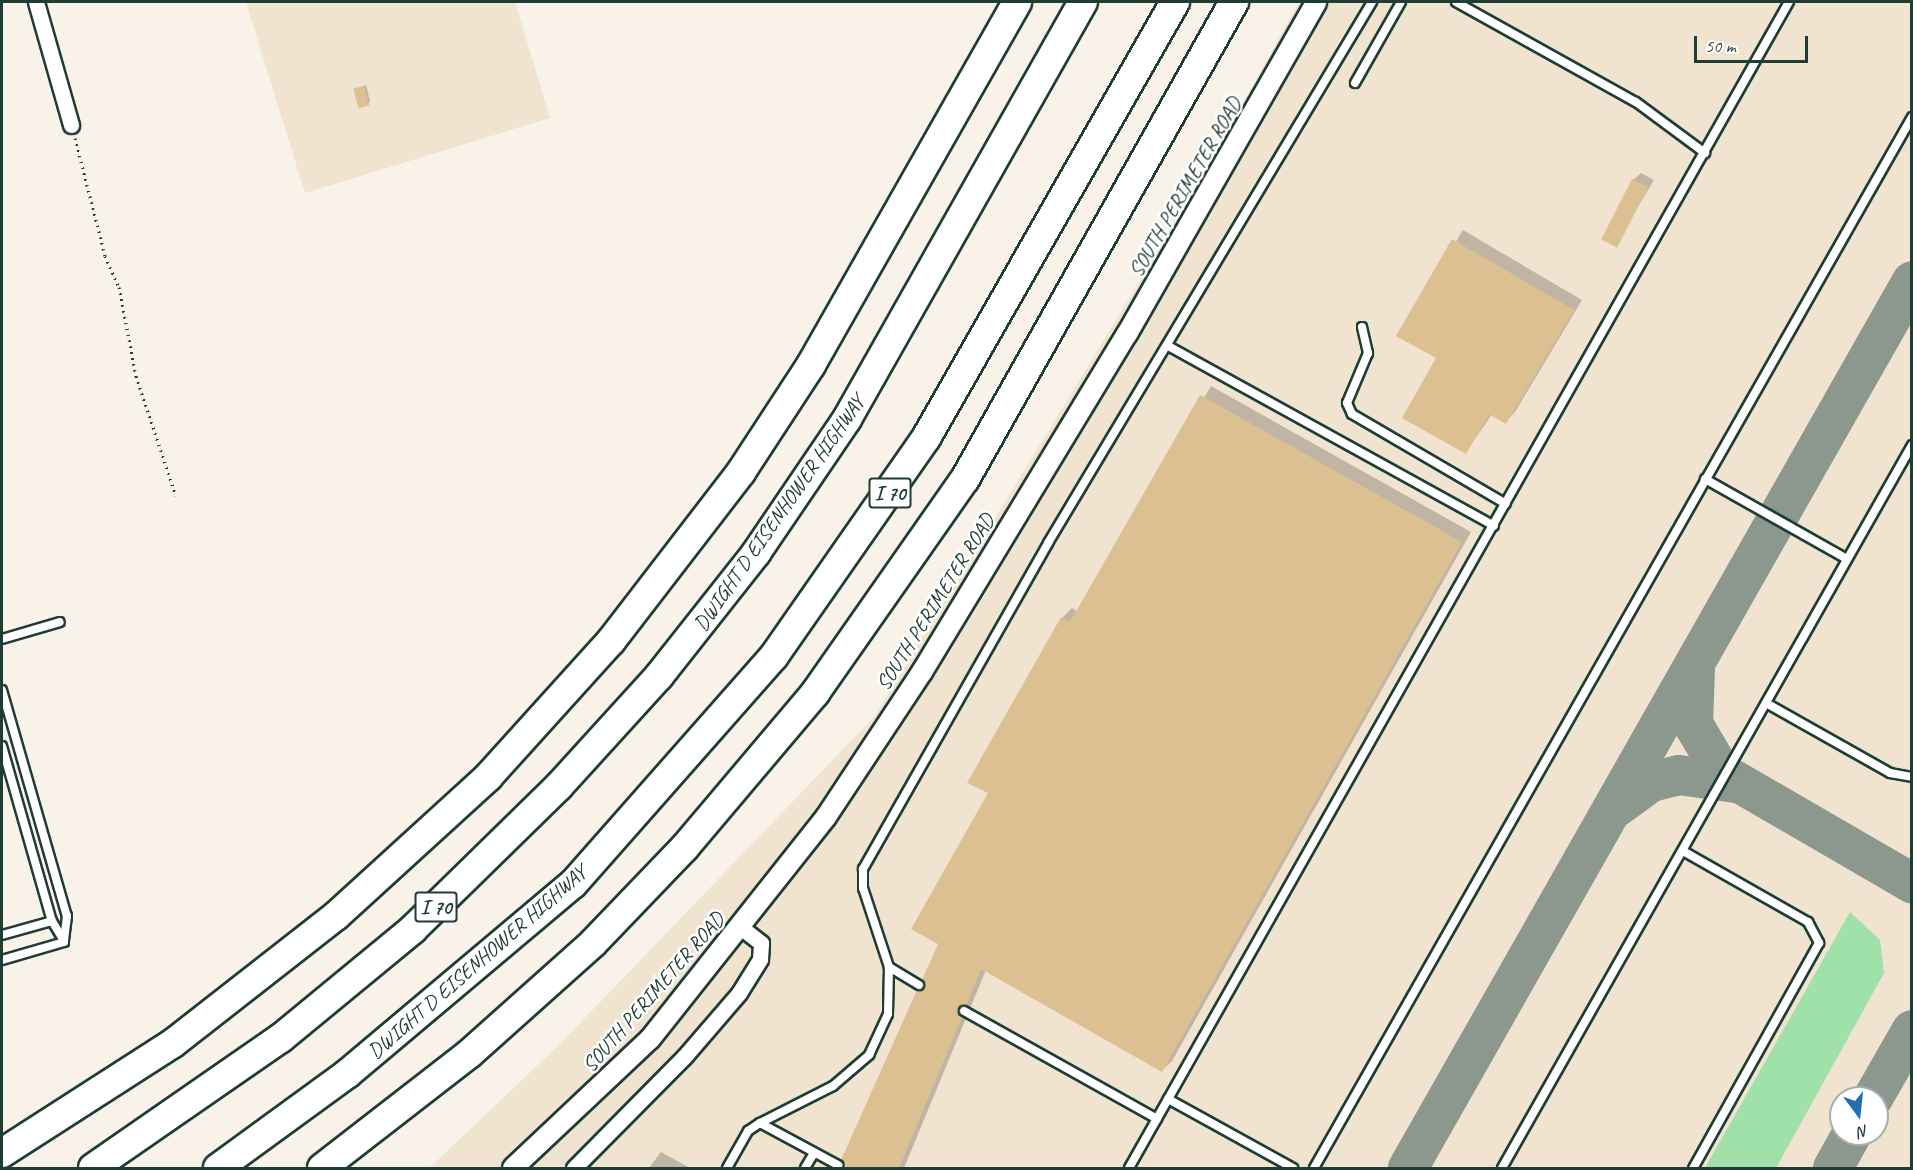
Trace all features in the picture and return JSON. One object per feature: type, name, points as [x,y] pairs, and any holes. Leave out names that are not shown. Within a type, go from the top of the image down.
[{"type":"highway","points":[[2,1154],[172,1044],[337,915],[488,777],[611,641],[729,489],[806,374],[1017,2]]},
{"type":"highway","name":"DWIGHT D EISENHOWER HIGHWAY","points":[[93,1168],[281,1038],[413,929],[559,786],[659,676],[756,553],[847,419],[1083,2]]},
{"type":"highway","name":"DWIGHT D EISENHOWER HIGHWAY","points":[[218,1168],[347,1074],[573,884],[774,656],[926,438],[1175,2]]},
{"type":"highway","points":[[322,1168],[469,1054],[593,943],[685,847],[815,693],[971,469],[1234,2]]},
{"type":"street","points":[[36,2],[71,124]]},
{"type":"street","name":"SOUTH PERIMETER ROAD","points":[[513,1168],[650,1039],[742,928],[826,817],[922,672],[1179,245],[1316,2]]},
{"type":"street","points":[[574,1168],[676,1065],[739,993],[760,959],[761,943],[742,928]]},
{"type":"lane","points":[[727,1168],[748,1131],[833,1086],[869,1055],[888,1014],[889,967],[863,888],[863,869],[1048,543],[1170,346],[1372,2]]},
{"type":"lane","points":[[1355,83],[1401,2]]},
{"type":"lane","points":[[1456,2],[1636,102],[1705,153]]},
{"type":"lane","points":[[1129,1168],[1349,784],[1789,2]]},
{"type":"lane","points":[[1314,1168],[1911,117]]},
{"type":"lane","points":[[1362,327],[1368,353],[1347,403],[1352,414],[1506,504]]},
{"type":"lane","points":[[1170,346],[1494,526]]},
{"type":"lane","points":[[1502,1168],[1911,445]]},
{"type":"lane","points":[[1705,479],[1847,559]]},
{"type":"lane","points":[[2,639],[60,622]]},
{"type":"lane","points":[[2,690],[67,916],[64,942]]},
{"type":"lane","points":[[1766,703],[1890,773],[1911,777]]},
{"type":"lane","points":[[2,746],[52,921],[64,942]]},
{"type":"lane","points":[[1683,851],[1814,926],[1818,950],[1693,1168]]},
{"type":"lane","points":[[2,935],[52,921]]},
{"type":"lane","points":[[2,960],[64,942]]},
{"type":"lane","points":[[889,967],[919,985]]},
{"type":"lane","points":[[964,1011],[1157,1119]]},
{"type":"lane","points":[[1168,1099],[1293,1168]]},
{"type":"lane","points":[[760,1123],[838,1165]]},
{"type":"lane","points":[[805,1168],[814,1153]]},
{"type":"path","points":[[71,124],[105,256],[119,287],[136,376],[176,496]]},
{"type":"shaded area","points":[[246,2],[515,2],[550,118],[305,193]]},
{"type":"shaded area","points":[[1299,2],[1911,2],[1911,1168],[429,1168],[558,1046],[874,717],[1194,192]]},
{"type":"green space","points":[[1850,912],[1880,940],[1884,973],[1776,1168],[1705,1168]]},
{"type":"building","points":[[364,86],[369,105],[359,108],[353,89]]},
{"type":"building","points":[[1632,179],[1648,187],[1617,248],[1601,240]]},
{"type":"building","points":[[1452,239],[1574,310],[1506,424],[1489,414],[1466,454],[1402,418],[1436,358],[1396,336]]},
{"type":"building","points":[[1200,395],[1462,542],[1162,1072],[981,969],[966,1006],[959,1009],[962,1017],[899,1168],[843,1168],[841,1160],[917,990],[924,988],[922,980],[938,944],[911,929],[988,793],[967,783],[1061,617],[1070,622]]},
{"type":"taxiway","points":[[1408,1168],[1912,281]]},
{"type":"taxiway","points":[[1695,668],[1693,724],[1722,773],[1912,883]]},
{"type":"taxiway","points":[[1617,807],[1651,782],[1679,775],[1735,783]]},
{"type":"taxiway","points":[[1880,1086],[1912,1030]]},
{"type":"taxiway","points":[[1833,1168],[1845,1146]]}]
